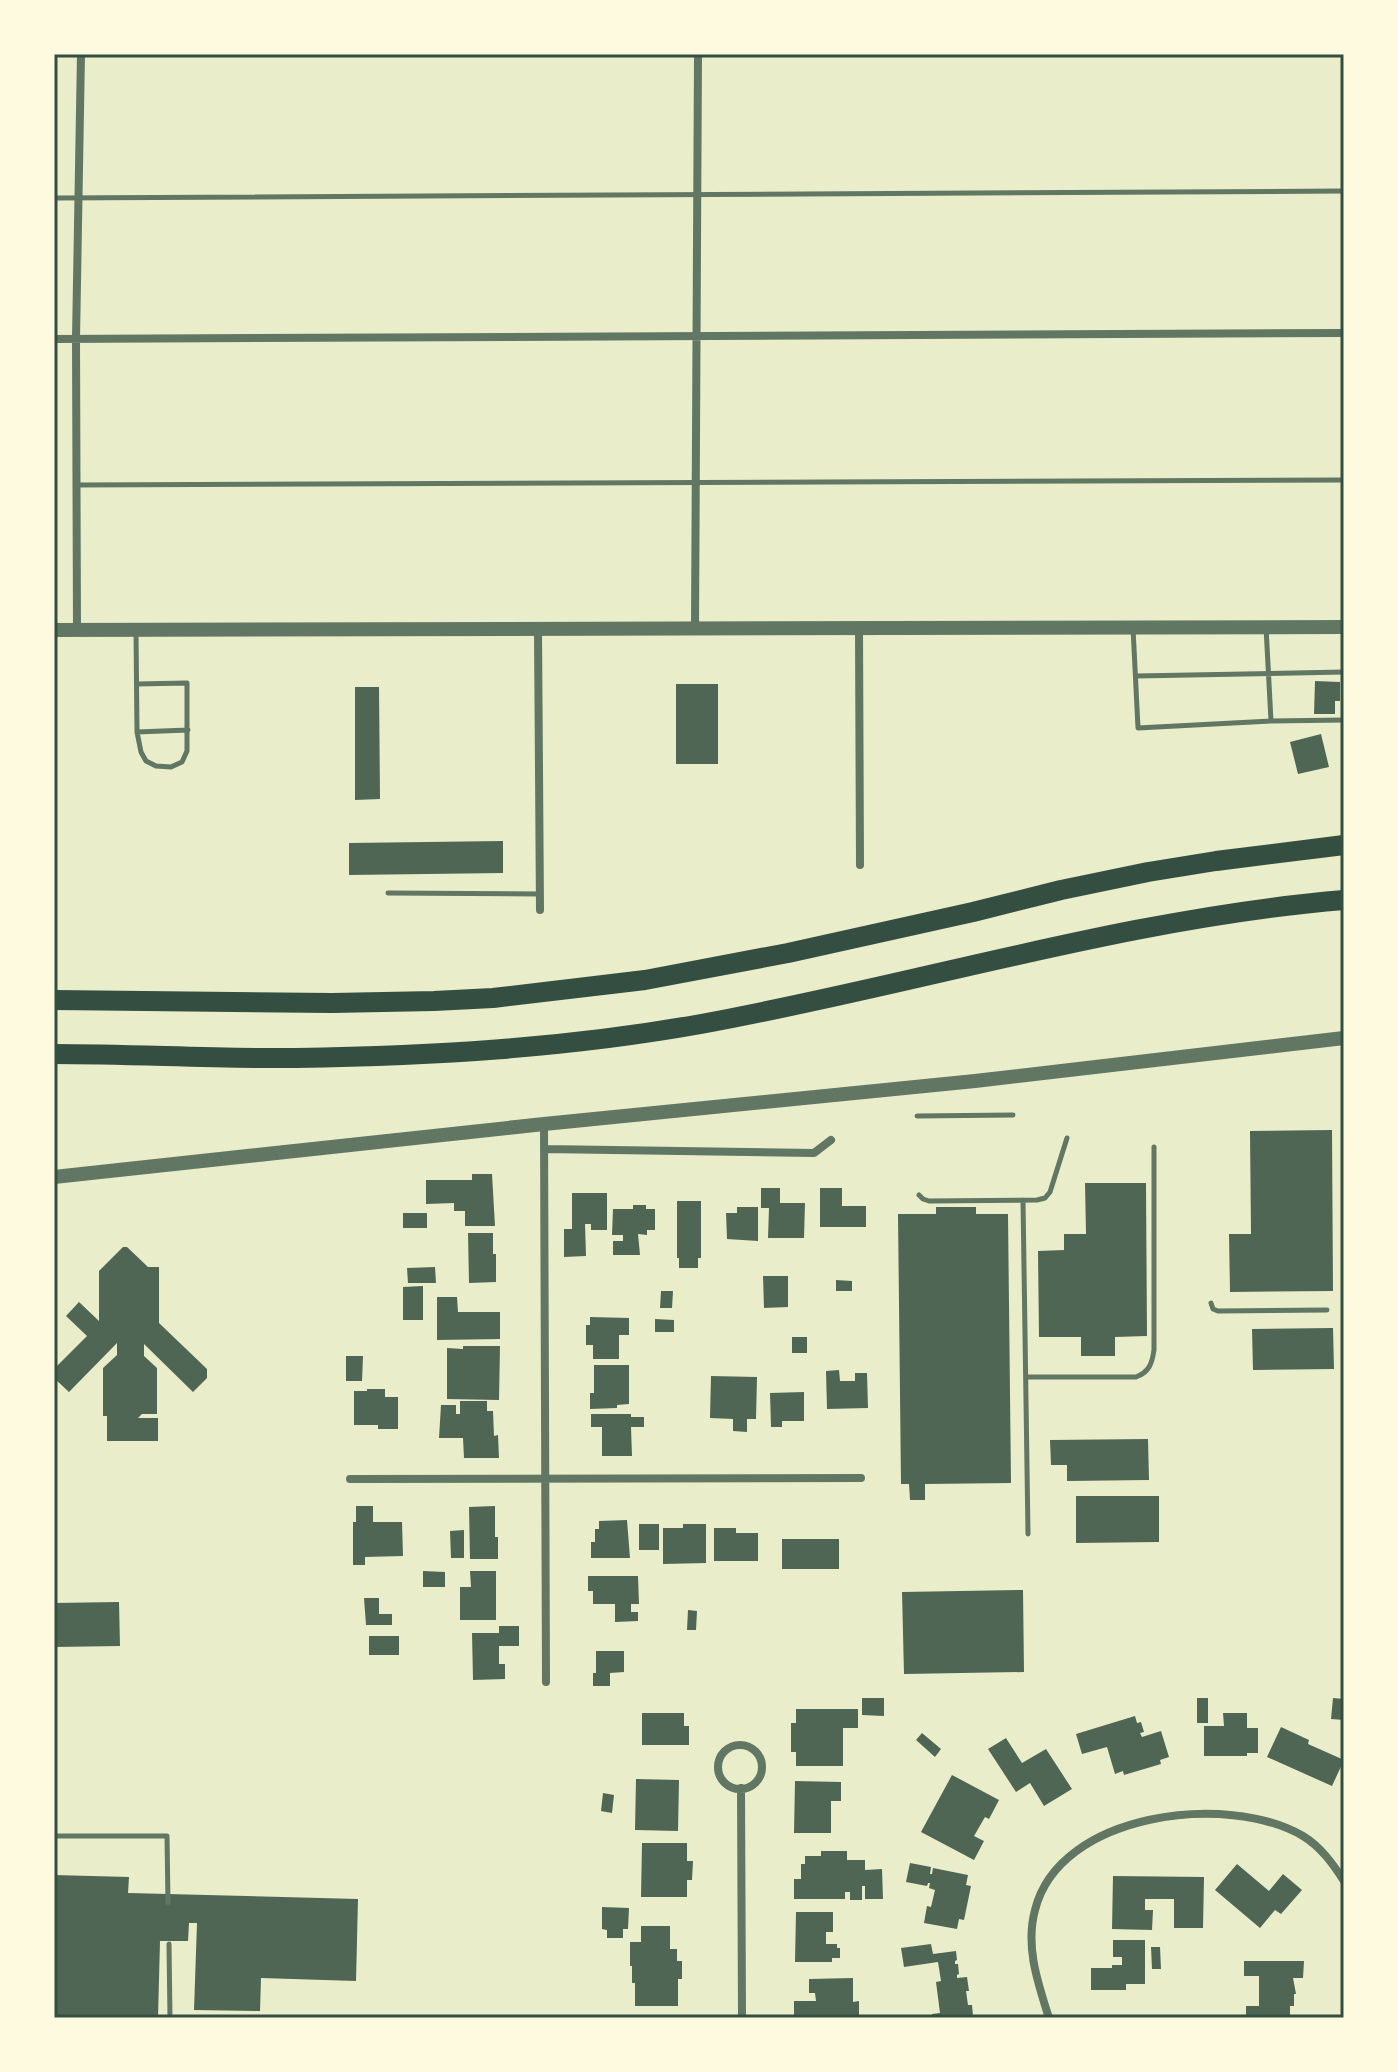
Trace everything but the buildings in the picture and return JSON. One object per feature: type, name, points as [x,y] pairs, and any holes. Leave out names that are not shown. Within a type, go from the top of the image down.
[{"type":"highway","points":[[54,1000],[332,1003],[493,998],[659,977],[788,953],[1148,872],[1344,845]]},
{"type":"highway","points":[[54,1054],[293,1058],[474,1053],[544,1046],[714,1021],[1179,922],[1344,900]]},
{"type":"street","points":[[77,630],[76,339],[81,54]]},
{"type":"street","points":[[695,629],[698,54]]},
{"type":"street","points":[[54,339],[1344,333]]},
{"type":"street","points":[[54,630],[1344,627]]},
{"type":"street","points":[[859,629],[860,865]]},
{"type":"street","points":[[538,630],[540,910]]},
{"type":"street","points":[[54,1177],[975,1081],[1344,1038]]},
{"type":"street","points":[[544,1124],[546,1682]]},
{"type":"street","points":[[545,1149],[814,1153],[831,1140]]},
{"type":"street","points":[[350,1479],[861,1478]]},
{"type":"street","points":[[740,1745],[755,1750],[762,1767],[755,1783],[741,1788],[725,1783],[718,1767],[724,1751],[740,1745]]},
{"type":"street","points":[[741,1788],[742,2018]]},
{"type":"street","points":[[1049,2018],[1034,1968],[1034,1913],[1045,1886],[1060,1863],[1079,1848],[1103,1836],[1172,1815],[1218,1814],[1258,1819],[1306,1838],[1326,1855],[1344,1881]]},
{"type":"lane","points":[[54,198],[1344,191]]},
{"type":"lane","points":[[77,485],[1344,480]]},
{"type":"lane","points":[[1133,627],[1138,728],[1344,720]]},
{"type":"lane","points":[[1266,627],[1271,721]]},
{"type":"lane","points":[[136,630],[137,732],[141,752],[146,761],[156,766],[171,767],[182,762],[187,751],[187,683],[137,684]]},
{"type":"lane","points":[[1136,676],[1344,672]]},
{"type":"lane","points":[[137,732],[188,730]]},
{"type":"lane","points":[[388,893],[540,894]]},
{"type":"lane","points":[[917,1116],[1013,1115]]},
{"type":"lane","points":[[919,1195],[929,1201],[1045,1198],[1050,1192],[1067,1138]]},
{"type":"lane","points":[[1026,1377],[1136,1377],[1149,1369],[1154,1350],[1154,1147]]},
{"type":"lane","points":[[1023,1200],[1028,1534]]},
{"type":"lane","points":[[1211,1303],[1213,1309],[1218,1311],[1327,1310]]},
{"type":"lane","points":[[54,1836],[167,1836],[168,1903]]},
{"type":"lane","points":[[169,1944],[170,2018]]}]
